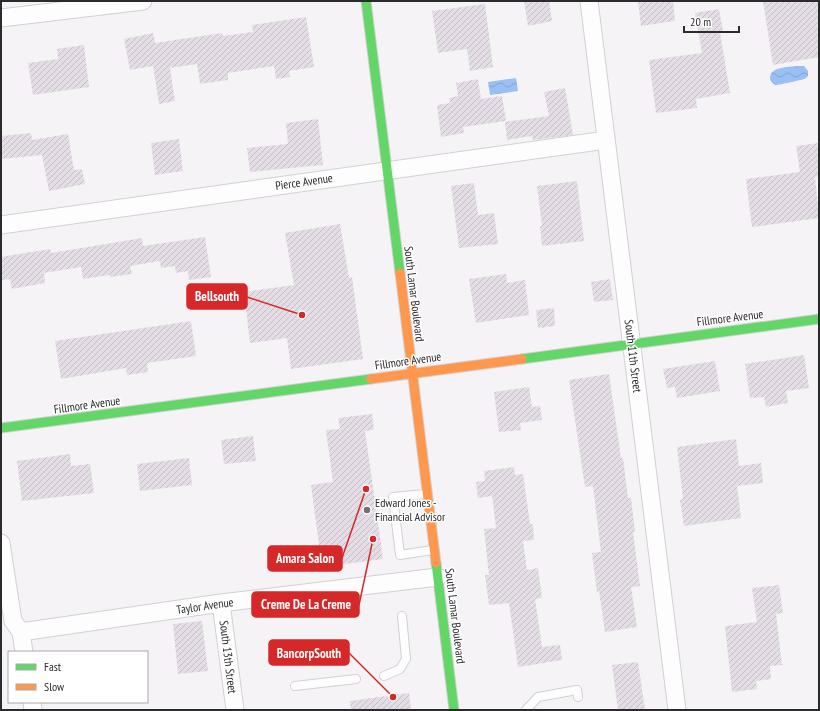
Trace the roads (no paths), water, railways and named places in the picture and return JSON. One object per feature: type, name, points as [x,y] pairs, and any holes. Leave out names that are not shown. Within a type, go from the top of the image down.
[{"type":"street","points":[[1,18],[47,7],[143,1]]},
{"type":"street","name":"South Lamar Boulevard","points":[[366,1],[454,710]]},
{"type":"street","name":"South 11th Street","points":[[589,1],[678,710]]},
{"type":"street","name":"Pierce Avenue","points":[[1,225],[606,140]]},
{"type":"street","name":"Fillmore Avenue","points":[[1,428],[819,319]]},
{"type":"street","points":[[2,550],[13,621],[21,632],[24,651]]},
{"type":"street","name":"Taylor Avenue","points":[[21,632],[221,603],[438,576]]},
{"type":"street","name":"South 13th Street","points":[[221,603],[235,710]]},
{"type":"lane","points":[[427,494],[393,497],[400,555],[434,550]]},
{"type":"lane","points":[[384,676],[400,669],[406,659],[402,616]]},
{"type":"lane","points":[[295,686],[356,680]]},
{"type":"lane","points":[[526,710],[538,697],[577,690],[578,697]]},
{"type":"water","points":[[804,66],[808,71],[808,76],[806,78],[776,85],[770,78],[773,71],[777,69]]},
{"type":"water","points":[[516,78],[518,91],[490,95],[488,82]]},
{"type":"place","name":"Bellsouth","points":[[302,315]]},
{"type":"place","name":"Amara Salon","points":[[366,489]]},
{"type":"place","name":"Edward Jones - Financial Advisor","points":[[367,510]]},
{"type":"place","name":"Creme De La Creme","points":[[373,539]]},
{"type":"place","name":"BancorpSouth","points":[[393,697]]}]
